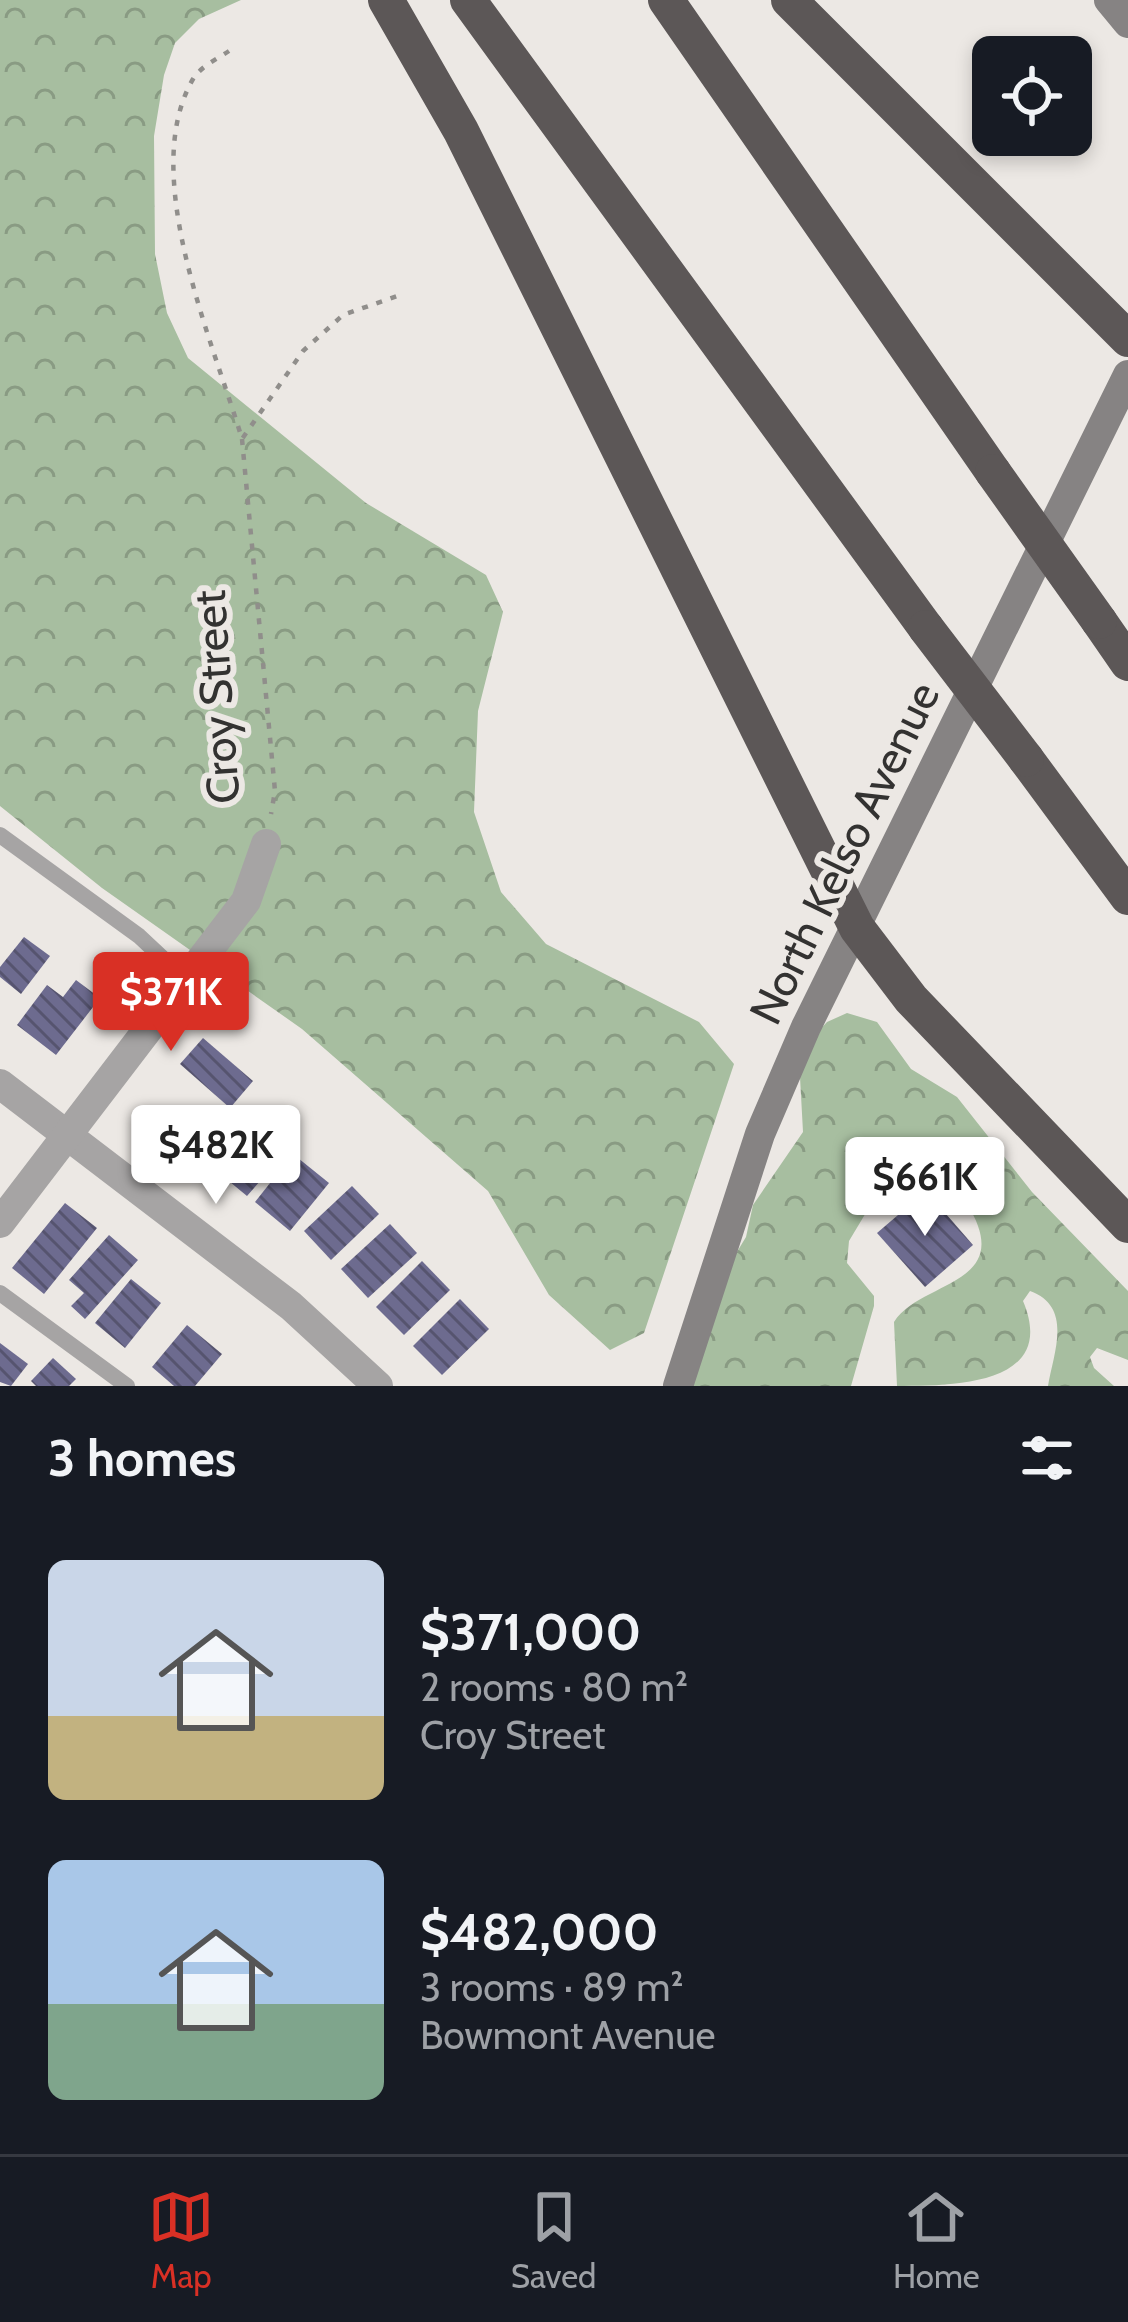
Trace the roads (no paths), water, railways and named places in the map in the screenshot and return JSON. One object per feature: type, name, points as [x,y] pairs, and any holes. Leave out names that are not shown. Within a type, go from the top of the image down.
[{"type":"highway","points":[[386,0],[461,131],[856,928],[911,999],[1128,1225]]},
{"type":"highway","points":[[468,0],[1128,897]]},
{"type":"highway","points":[[666,0],[1128,663]]},
{"type":"highway","points":[[789,0],[1128,339]]},
{"type":"street","points":[[1109,0],[1128,23]]},
{"type":"street","name":"North Kelso Avenue","points":[[678,1386],[760,1134],[1128,375]]},
{"type":"street","name":"Croy Street","points":[[0,1222],[246,902],[266,844]]},
{"type":"street","points":[[0,1084],[291,1306],[378,1386]]},
{"type":"lane","points":[[0,835],[139,936],[186,980]]},
{"type":"lane","points":[[0,1293],[127,1386]]}]
